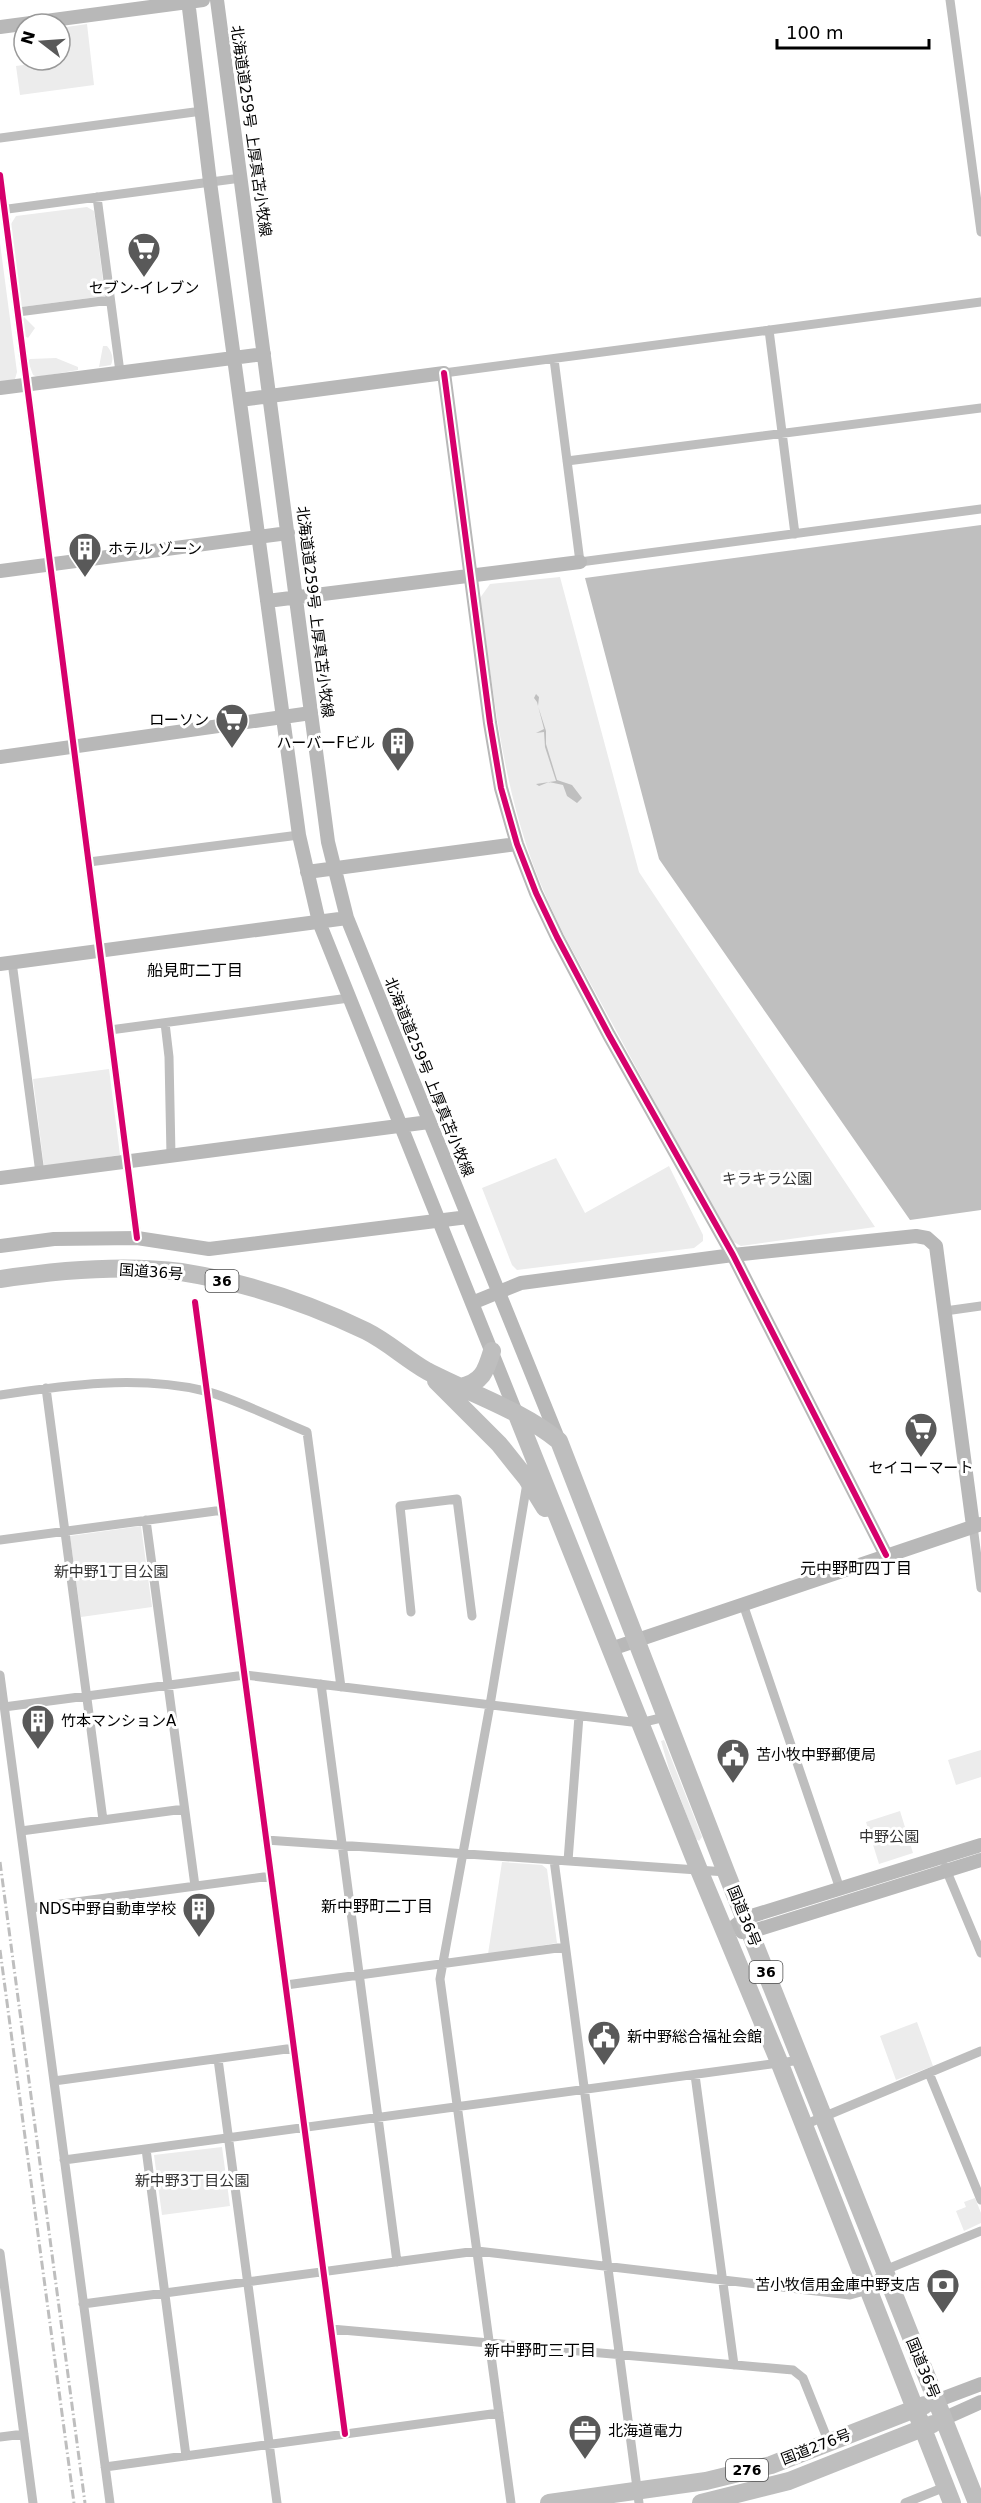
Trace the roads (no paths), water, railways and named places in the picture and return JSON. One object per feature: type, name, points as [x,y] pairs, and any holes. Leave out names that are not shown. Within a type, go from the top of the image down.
[{"type":"highway","name":"国道36号","points":[[0,1279],[87,1269],[135,1269],[181,1272],[246,1286],[316,1308],[369,1333],[425,1369],[540,1426],[559,1441],[665,1718],[977,2503]]},
{"type":"highway","points":[[460,1387],[473,1385],[486,1373],[492,1351]]},
{"type":"highway","name":"国道36号","points":[[425,1369],[499,1444],[527,1479],[570,1548]]},
{"type":"highway","name":"36","points":[[472,1418],[486,1425],[500,1428],[521,1418]]},
{"type":"highway","name":"国道36号","points":[[521,1418],[570,1548],[699,1870],[780,2064],[949,2495]]},
{"type":"highway","name":"国道276号","points":[[549,2503],[638,2496],[771,2465],[936,2401]]},
{"type":"highway","name":"国道276号","points":[[701,2503],[789,2481],[943,2419]]},
{"type":"street","points":[[0,27],[203,0]]},
{"type":"street","name":"北海道道259号 上厚真苫小牧線","points":[[217,0],[328,842],[334,868],[347,918],[559,1441]]},
{"type":"street","points":[[950,0],[981,232]]},
{"type":"street","points":[[188,1],[258,537],[299,835],[307,872],[319,922],[472,1303],[521,1418]]},
{"type":"street","points":[[0,138],[201,111]]},
{"type":"street","points":[[0,175],[2,210],[18,312],[137,1238]]},
{"type":"street","points":[[2,210],[241,178]]},
{"type":"street","points":[[97,197],[120,372]]},
{"type":"street","points":[[18,312],[110,300]]},
{"type":"street","points":[[240,400],[981,302]]},
{"type":"street","points":[[769,330],[795,534]]},
{"type":"street","points":[[0,388],[264,354]]},
{"type":"street","points":[[554,359],[580,562]]},
{"type":"street","points":[[444,373],[470,576],[501,788],[517,844],[536,893],[609,1035],[733,1256],[886,1555]]},
{"type":"street","points":[[567,461],[981,408]]},
{"type":"street","points":[[267,601],[981,510]]},
{"type":"street","points":[[0,571],[288,533]]},
{"type":"street","points":[[0,757],[311,713]]},
{"type":"street","points":[[89,862],[299,835]]},
{"type":"street","points":[[307,872],[517,844]]},
{"type":"street","points":[[39,1173],[6,963],[347,918]]},
{"type":"street","points":[[110,1030],[349,998]]},
{"type":"street","points":[[165,1023],[169,1057],[171,1155]]},
{"type":"street","points":[[0,1178],[429,1122]]},
{"type":"street","points":[[0,1246],[54,1239],[137,1238],[209,1249],[468,1216]]},
{"type":"street","points":[[472,1303],[521,1283],[733,1256],[916,1236],[927,1238],[936,1246],[977,1525],[981,1587]]},
{"type":"street","points":[[195,1302],[345,2434]]},
{"type":"street","points":[[945,1311],[981,1306]]},
{"type":"street","points":[[0,1395],[45,1388],[134,1382],[173,1385],[207,1392],[307,1432],[341,1687]]},
{"type":"street","points":[[45,1388],[103,1820]]},
{"type":"street","points":[[521,1418],[538,1392]]},
{"type":"street","points":[[511,2503],[440,1979],[490,1705],[527,1479]]},
{"type":"street","points":[[411,1612],[400,1506],[457,1499],[472,1616]]},
{"type":"street","points":[[0,1540],[223,1510]]},
{"type":"street","points":[[146,1520],[195,1886]]},
{"type":"street","points":[[611,1650],[977,1525]]},
{"type":"street","points":[[743,1604],[840,1889]]},
{"type":"street","points":[[0,1675],[110,2503]]},
{"type":"street","points":[[4,1707],[245,1675],[640,1723],[665,1718]]},
{"type":"street","points":[[321,1684],[397,2262]]},
{"type":"street","points":[[568,1861],[579,1716]]},
{"type":"street","points":[[21,1832],[184,1809]]},
{"type":"street","points":[[266,1840],[726,1872]]},
{"type":"street","points":[[748,1925],[944,1864],[981,1845]]},
{"type":"street","points":[[554,1860],[638,2496]]},
{"type":"street","points":[[726,1933],[840,1889],[944,1864],[981,1860]]},
{"type":"street","points":[[944,1864],[981,1953]]},
{"type":"street","points":[[31,1908],[271,1876]]},
{"type":"street","points":[[286,1985],[565,1947]]},
{"type":"street","points":[[54,2081],[294,2048]]},
{"type":"street","points":[[804,2125],[981,2051]]},
{"type":"street","points":[[218,2059],[277,2503]]},
{"type":"street","points":[[64,2160],[801,2061]]},
{"type":"street","points":[[929,2073],[981,2200]]},
{"type":"street","points":[[695,2075],[734,2365]]},
{"type":"street","points":[[146,2149],[186,2456]]},
{"type":"street","points":[[83,2304],[477,2251],[850,2295],[868,2290],[885,2270],[981,2231]]},
{"type":"street","points":[[0,2253],[3,2296],[33,2503]]},
{"type":"street","points":[[331,2329],[793,2370],[803,2378],[829,2443]]},
{"type":"street","points":[[936,2401],[981,2384]]},
{"type":"street","points":[[943,2419],[981,2402]]},
{"type":"street","points":[[105,2467],[499,2414]]},
{"type":"street","points":[[0,2437],[24,2434]]},
{"type":"street","points":[[905,2503],[949,2495]]},
{"type":"railway","points":[[0,1862],[85,2503]]},
{"type":"railway","points":[[0,1950],[74,2503]]},
{"type":"place","name":"セブン-イレブン","points":[[144,278]]},
{"type":"place","name":"ホテル ゾーン","points":[[85,578]]},
{"type":"place","name":"ローソン","points":[[232,749]]},
{"type":"place","name":"ハーバーFビル","points":[[398,772]]},
{"type":"place","name":"セイコーマート","points":[[921,1458]]},
{"type":"place","name":"竹本マンションA","points":[[38,1750]]},
{"type":"place","name":"苫小牧中野郵便局","points":[[733,1784]]},
{"type":"place","name":"NDS中野自動車学校","points":[[199,1938]]},
{"type":"place","name":"新中野総合福祉会館","points":[[604,2066]]},
{"type":"place","name":"苫小牧信用金庫中野支店","points":[[943,2314]]},
{"type":"place","name":"北海道電力","points":[[585,2460]]},
{"type":"district","name":"船見町二丁目","points":[[195,970]]},
{"type":"district","name":"元中野町四丁目","points":[[856,1568]]},
{"type":"district","name":"新中野町二丁目","points":[[377,1906]]},
{"type":"district","name":"新中野町三丁目","points":[[540,2350]]},
{"type":"park label","name":"キラキラ公園","points":[[767,1179]]},
{"type":"park label","name":"新中野1丁目公園","points":[[111,1572]]},
{"type":"park label","name":"中野公園","points":[[889,1837]]},
{"type":"park label","name":"新中野3丁目公園","points":[[192,2181]]}]
